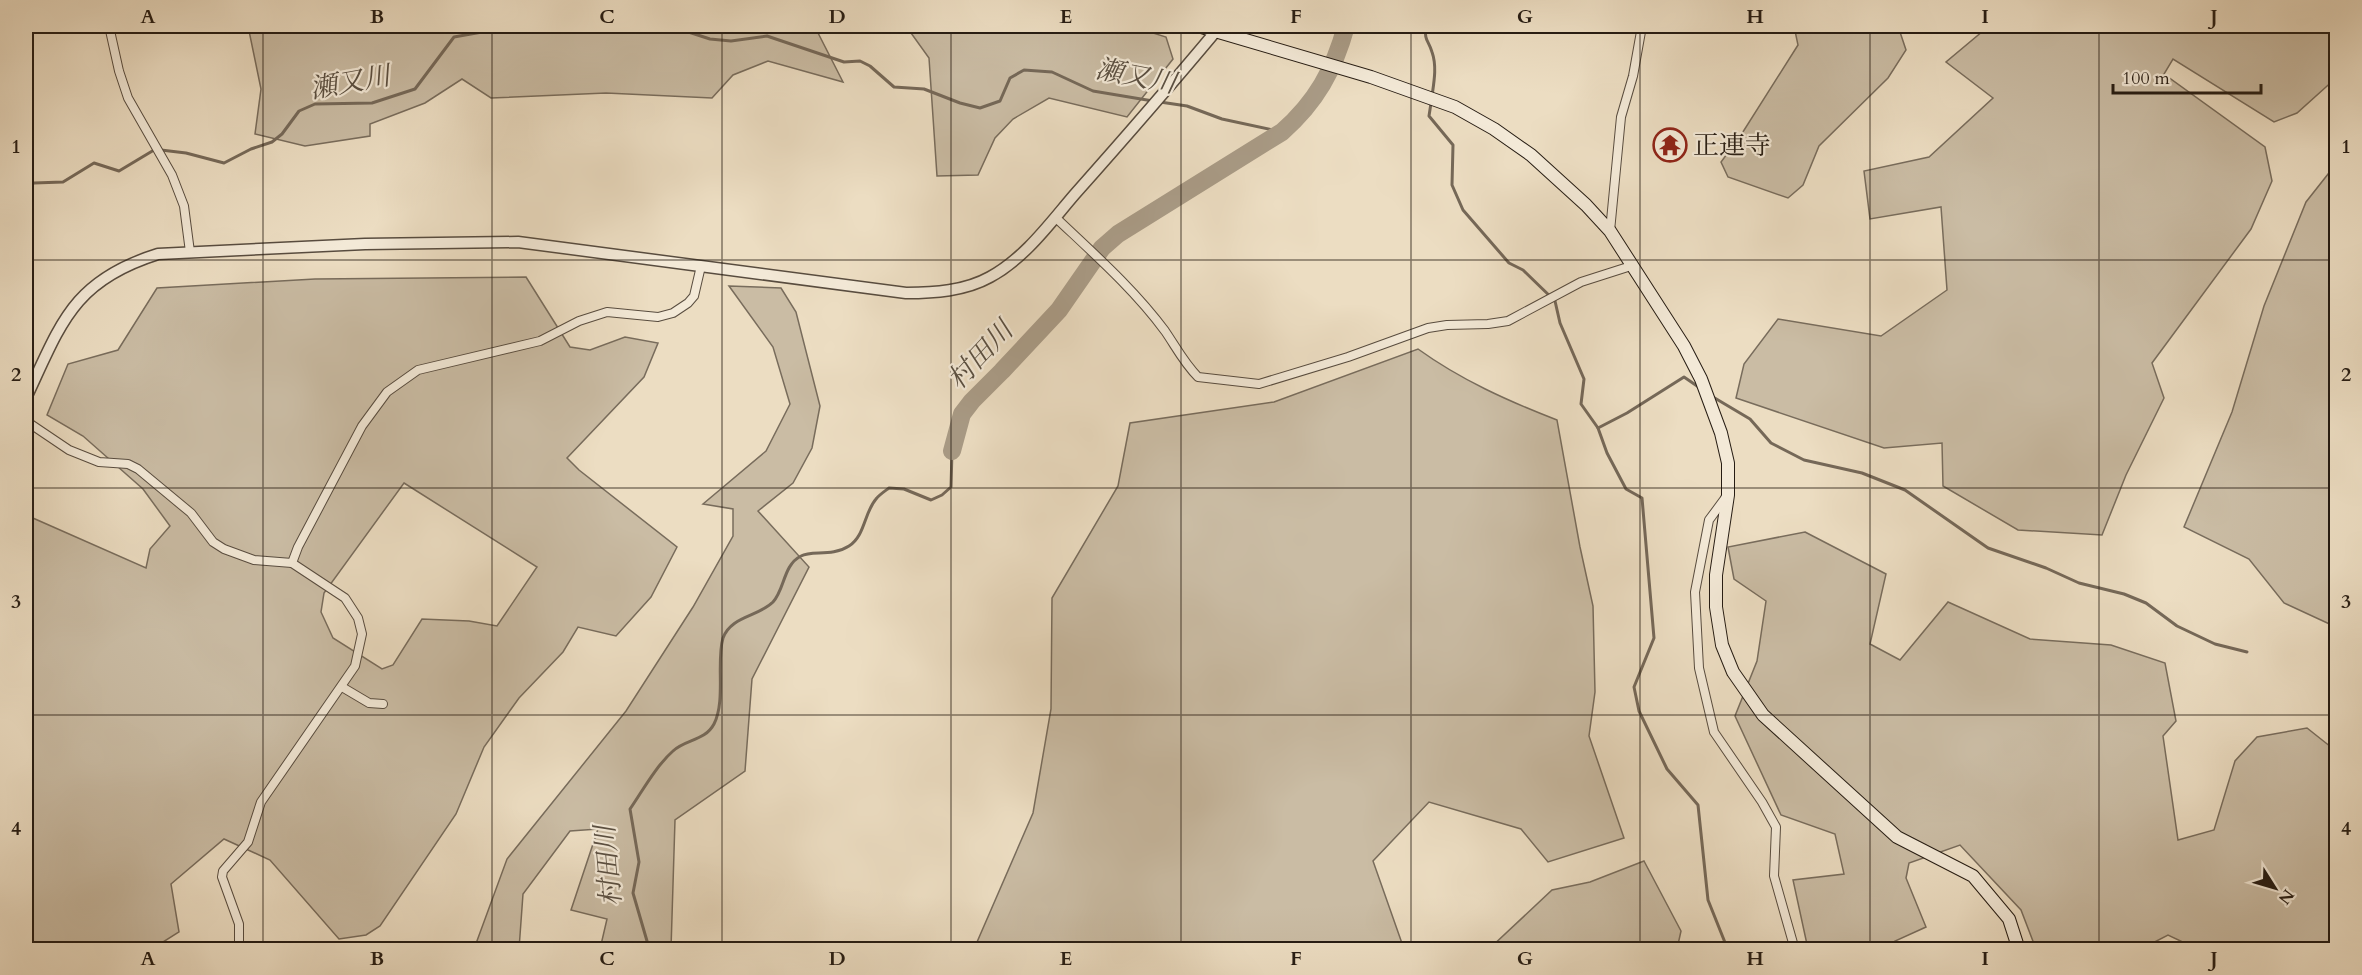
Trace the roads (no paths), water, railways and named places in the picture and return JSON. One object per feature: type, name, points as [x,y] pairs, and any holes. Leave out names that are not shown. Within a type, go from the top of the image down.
[{"type":"main road","points":[[1198,26],[1218,28],[1371,77],[1455,107],[1494,129],[1531,155],[1586,205],[1610,231],[1684,346],[1709,397],[1721,434],[1728,463],[1728,495],[1716,575],[1716,607],[1722,645],[1733,672],[1763,715],[1897,837],[1973,876],[2009,919],[2019,950]]},
{"type":"street","points":[[109,26],[119,72],[128,98],[172,175],[184,206],[190,252]]},
{"type":"street","points":[[1610,231],[1621,117],[1633,76],[1642,26]]},
{"type":"street","points":[[26,398],[67,316],[90,288],[100,279],[128,263],[158,254],[365,244],[518,242],[906,293],[934,293],[965,287],[990,277],[1023,252],[1153,106],[1218,28]]},
{"type":"street","points":[[1055,217],[1122,283],[1165,331],[1182,359],[1198,377],[1259,384],[1348,357],[1428,328],[1508,321],[1581,282],[1631,266]]},
{"type":"street","points":[[292,563],[362,426],[387,392],[418,370],[540,341],[579,321],[607,312],[658,317],[673,313],[688,303],[693,296],[701,267]]},
{"type":"street","points":[[26,421],[69,450],[99,462],[128,464],[138,469],[186,509],[213,542],[224,549],[254,560],[292,563],[345,598],[358,618],[362,634],[358,657],[342,687],[261,802],[248,842],[222,871],[222,877],[239,924],[239,950]]},
{"type":"street","points":[[1728,495],[1709,520],[1698,571],[1695,592],[1699,668],[1714,732],[1762,802],[1776,827],[1774,876],[1795,950]]},
{"type":"street","points":[[342,687],[369,703],[383,704]]},
{"type":"waterway","name":"瀬又川","points":[[161,150],[186,153],[224,163],[251,149],[272,142],[282,134],[299,111],[315,104],[372,103],[415,89],[454,37],[506,26]]},
{"type":"waterway","name":"瀬又川","points":[[622,26],[673,27],[710,39],[731,41],[767,36],[844,62],[860,61],[870,66],[894,87],[924,89],[980,108],[1000,101],[1010,78],[1024,70],[1052,72],[1093,91],[1153,101]]},
{"type":"waterway","name":"村田川","points":[[952,451],[962,414],[1059,310],[1102,248],[1118,234],[1282,132],[1305,109],[1322,84],[1336,57],[1346,26]]},
{"type":"waterway","points":[[1426,26],[1426,37],[1432,52],[1435,74],[1432,96]]},
{"type":"waterway","name":"瀬又川","points":[[1160,102],[1187,106],[1222,119],[1282,132]]},
{"type":"waterway","points":[[1431,103],[1429,116],[1453,145],[1452,185],[1463,210],[1509,263],[1523,270],[1555,301],[1560,323],[1584,379],[1581,404],[1598,428],[1607,453],[1626,489],[1642,498],[1654,638],[1634,687],[1639,711],[1667,769],[1698,805],[1708,900],[1728,950]]},
{"type":"waterway","name":"瀬又川","points":[[26,186],[34,183],[63,182],[94,163],[119,171],[154,150]]},
{"type":"waterway","points":[[1598,428],[1627,413],[1684,377],[1700,388]]},
{"type":"waterway","points":[[1713,397],[1750,419],[1771,443],[1804,460],[1862,473],[1905,490],[1988,548],[2046,568],[2079,583],[2124,594],[2146,603],[2177,626],[2215,644],[2247,652]]},
{"type":"waterway","name":"村田川","points":[[643,950],[647,941],[633,893],[639,862],[630,809],[667,757],[678,747],[706,734],[714,724],[718,715],[721,647],[727,631],[738,621],[773,602],[780,591],[787,571],[795,560],[806,554],[843,549],[854,542],[872,505],[889,488],[904,489],[931,500],[942,495],[951,487],[952,451]]},
{"type":"place","name":"正連寺","points":[[1670,145]]}]
